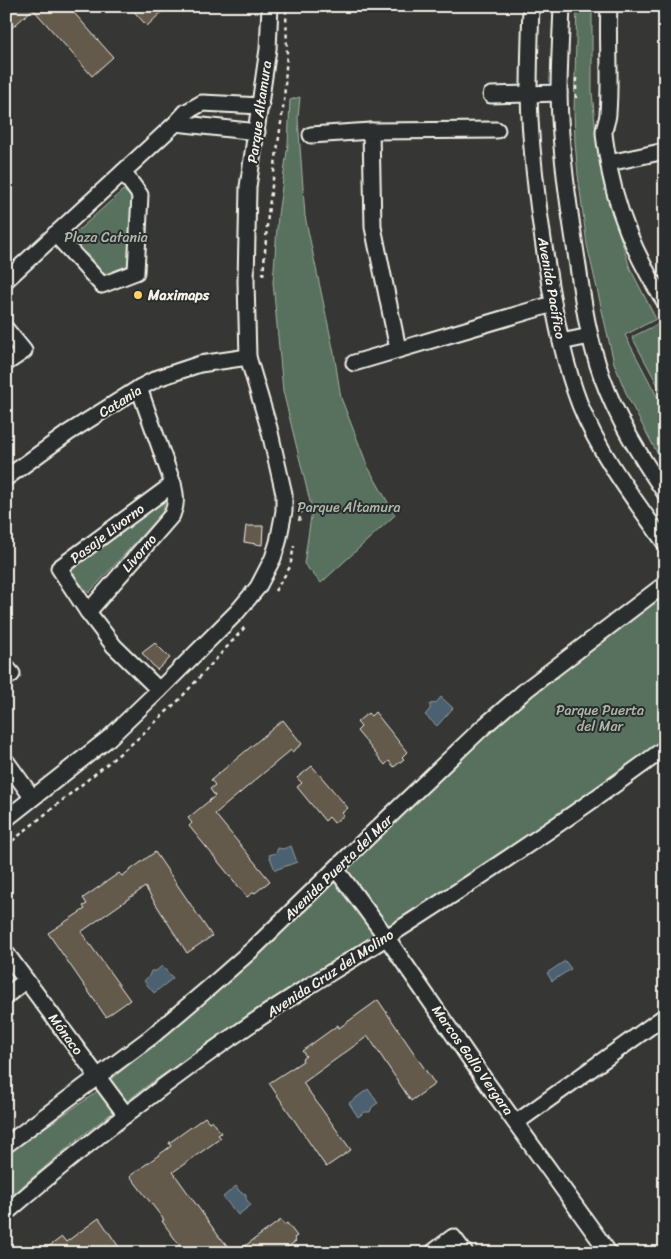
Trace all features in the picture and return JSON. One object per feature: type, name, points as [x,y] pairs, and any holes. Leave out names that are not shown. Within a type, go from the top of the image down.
[{"type":"street","name":"Parque Altamura","points":[[6,818],[109,738],[248,600],[266,573],[278,542],[284,511],[284,494],[269,428],[248,357],[246,282],[248,187],[268,49],[270,6]]},
{"type":"street","name":"Avenida Pacífico","points":[[531,6],[529,94],[537,203],[561,342],[578,398],[596,438],[630,494],[665,543]]},
{"type":"street","name":"Avenida Pacífico","points":[[562,6],[559,93],[567,189],[580,285],[590,336],[602,377],[620,418],[632,442],[665,493]]},
{"type":"street","points":[[609,6],[608,114],[604,132],[609,163],[618,202],[631,236],[648,274],[665,302]]},
{"type":"street","points":[[491,95],[559,93]]},
{"type":"street","points":[[6,280],[124,172],[186,112],[202,103],[261,106]]},
{"type":"street","points":[[176,123],[257,132]]},
{"type":"street","points":[[311,135],[371,131],[497,130]]},
{"type":"street","points":[[371,131],[373,227],[398,349]]},
{"type":"street","points":[[609,163],[665,151]]},
{"type":"street","points":[[55,234],[102,286],[136,272],[140,195],[124,172]]},
{"type":"street","points":[[354,363],[553,304]]},
{"type":"street","points":[[6,329],[24,351],[6,363]]},
{"type":"street","points":[[561,342],[590,336]]},
{"type":"street","name":"Catania","points":[[6,478],[68,434],[139,388],[177,370],[200,364],[248,357]]},
{"type":"street","name":"Livorno","points":[[88,612],[172,515],[176,506],[173,484],[139,388]]},
{"type":"street","name":"Pasaje Livorno","points":[[88,612],[59,568],[173,484]]},
{"type":"street","name":"Avenida Puerta del Mar","points":[[6,1144],[98,1078],[151,1037],[247,955],[481,729],[527,689],[665,584]]},
{"type":"street","points":[[88,612],[119,652],[159,690]]},
{"type":"street","points":[[6,667],[12,674],[6,678]]},
{"type":"street","name":"Avenida Cruz del Molino","points":[[6,1213],[126,1115],[208,1054],[266,1014],[387,938],[542,836],[665,748]]},
{"type":"street","points":[[6,761],[32,797]]},
{"type":"street","name":"Marcos Gallo Vergara","points":[[336,869],[387,938],[609,1253]]},
{"type":"street","name":"Mónaco","points":[[6,953],[126,1115]]},
{"type":"street","points":[[6,996],[26,980]]},
{"type":"street","points":[[517,1122],[665,1016]]},
{"type":"street","points":[[432,1253],[454,1237],[465,1253]]},
{"type":"path","points":[[262,277],[268,214],[284,102],[287,51],[286,6]]},
{"type":"path","points":[[298,526],[302,509],[300,500]]},
{"type":"path","points":[[272,596],[290,567],[294,544]]},
{"type":"path","points":[[6,846],[140,736],[178,701],[252,619]]},
{"type":"green space","points":[[577,6],[592,6],[592,92],[604,185],[630,268],[656,319],[625,335],[659,400],[665,421],[665,468],[628,398],[614,363],[587,245],[575,142]]},
{"type":"green space","name":"Parque Altamura","points":[[300,97],[298,118],[305,216],[334,353],[341,398],[368,467],[395,515],[321,583],[304,564],[312,510],[283,391],[273,282],[278,215],[288,144],[290,100]]},
{"type":"green space","name":"Plaza Catania","points":[[123,190],[132,197],[128,268],[106,276],[72,236]]},
{"type":"green space","points":[[660,323],[665,332],[665,391],[662,393],[632,337]]},
{"type":"green space","points":[[165,501],[162,513],[89,593],[70,572],[78,562]]},
{"type":"green space","name":"Parque Puerta del Mar","points":[[665,594],[665,741],[591,797],[148,1085],[78,1139],[6,1200],[6,1154],[91,1096],[216,993],[312,905],[487,735],[533,695]]},
{"type":"water","points":[[441,697],[453,708],[437,726],[425,715],[430,709],[430,704],[436,703]]},
{"type":"water","points":[[291,846],[297,862],[275,870],[269,855],[276,853],[278,848],[283,849]]},
{"type":"water","points":[[565,961],[571,969],[552,981],[547,973]]},
{"type":"water","points":[[162,966],[173,978],[154,993],[144,981],[151,971],[156,971]]},
{"type":"water","points":[[368,1089],[378,1103],[372,1107],[370,1112],[365,1112],[358,1117],[349,1103]]},
{"type":"water","points":[[236,1186],[240,1192],[246,1194],[246,1199],[251,1205],[238,1215],[223,1197]]},
{"type":"building","points":[[6,6],[68,6],[113,57],[92,76],[33,9],[6,33]]},
{"type":"building","points":[[129,6],[168,6],[147,26]]},
{"type":"building","points":[[246,526],[263,526],[262,545],[244,542]]},
{"type":"building","points":[[155,643],[170,658],[157,670],[142,653]]},
{"type":"building","points":[[375,712],[407,752],[402,757],[404,759],[394,767],[389,761],[385,765],[357,731],[361,727],[357,722],[368,713],[371,716]]},
{"type":"building","points":[[283,720],[302,744],[292,752],[291,750],[215,814],[270,881],[247,897],[189,826],[192,823],[188,818],[215,796],[210,789],[215,785],[211,780]]},
{"type":"building","points":[[312,766],[348,808],[342,813],[344,815],[334,823],[329,817],[325,821],[297,787],[302,783],[297,778]]},
{"type":"building","points":[[155,852],[212,936],[187,953],[145,887],[81,932],[130,1000],[106,1017],[48,933],[85,909],[83,906],[87,904],[83,898],[119,873],[122,876]]},
{"type":"building","points":[[378,1000],[435,1084],[411,1101],[368,1036],[303,1083],[351,1150],[326,1167],[269,1083],[303,1061],[302,1059],[306,1056],[302,1051],[338,1025],[339,1028]]},
{"type":"building","points":[[205,1117],[209,1122],[212,1120],[221,1133],[218,1135],[221,1138],[173,1172],[220,1238],[233,1253],[185,1253],[162,1221],[164,1220],[130,1176],[171,1146],[169,1143]]},
{"type":"building","points":[[99,1218],[123,1253],[40,1253],[62,1237],[66,1242]]},
{"type":"building","points":[[281,1220],[284,1225],[287,1223],[297,1236],[294,1238],[296,1241],[280,1253],[235,1253]]},
{"type":"place","name":"Maximaps","points":[[138,295]]}]
